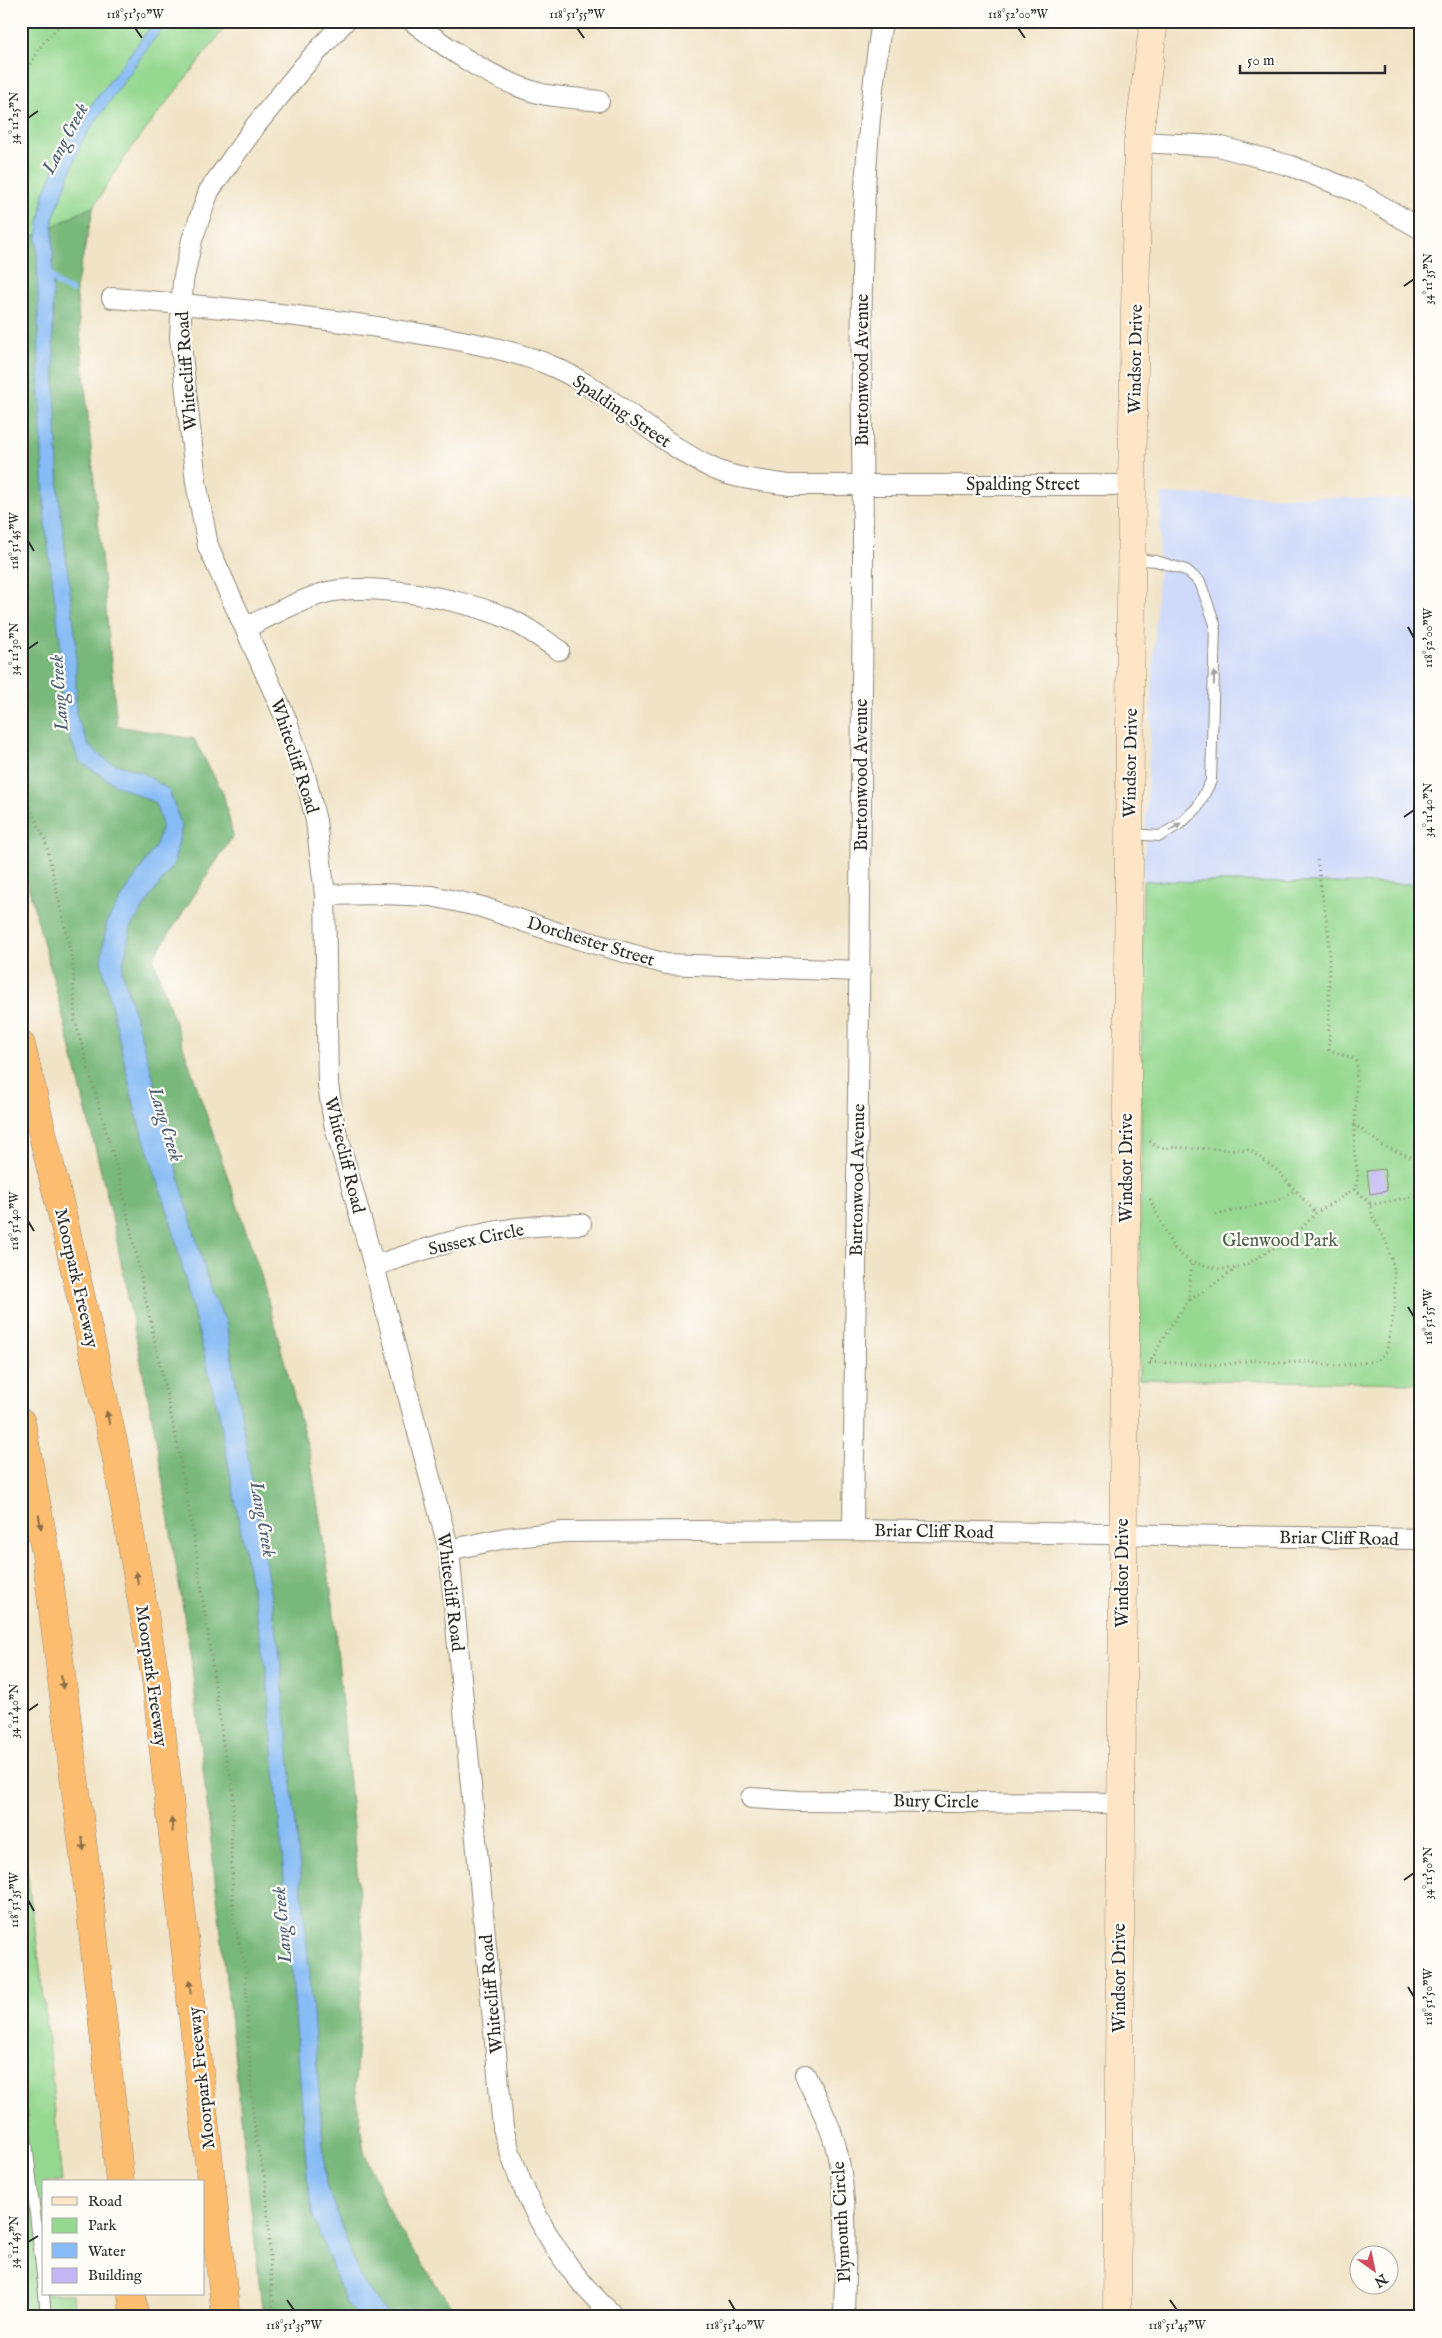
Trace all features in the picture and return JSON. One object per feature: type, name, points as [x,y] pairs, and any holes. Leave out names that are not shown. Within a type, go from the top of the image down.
[{"type":"highway","name":"Moorpark Freeway","points":[[21,1045],[70,1248],[116,1456],[156,1681],[226,2317]]},
{"type":"highway","points":[[21,1422],[46,1554],[89,1895],[120,2180]]},
{"type":"highway","points":[[89,1895],[107,2180]]},
{"type":"highway","points":[[217,2226],[233,2317]]},
{"type":"highway","points":[[119,2296],[122,2317]]},
{"type":"highway","points":[[132,2296],[134,2317]]},
{"type":"street","name":"Whitecliff Road","points":[[345,21],[304,66],[256,124],[209,191],[192,240],[183,281],[180,337],[200,513],[208,546],[286,719],[305,775],[316,821],[325,895],[328,1085],[334,1123],[449,1550],[504,2128],[520,2180],[555,2245],[582,2282],[615,2317]]},
{"type":"street","points":[[412,21],[449,50],[502,78],[542,94],[599,101]]},
{"type":"street","name":"Burtonwood Avenue","points":[[853,1530],[860,971],[863,206],[877,51],[882,21]]},
{"type":"street","name":"Windsor Drive","points":[[1117,2317],[1132,485],[1138,142],[1154,21]]},
{"type":"street","points":[[1138,142],[1218,146],[1291,166],[1357,192],[1421,229]]},
{"type":"street","name":"Spalding Street","points":[[112,298],[358,323],[491,347],[542,362],[568,374],[594,390],[670,445],[714,469],[741,477],[789,486],[862,484],[1132,485]]},
{"type":"street","points":[[245,628],[322,594],[365,589],[429,596],[489,611],[521,625],[559,650]]},
{"type":"street","name":"Dorchester Street","points":[[325,895],[381,894],[440,898],[482,907],[564,935],[666,964],[860,971]]},
{"type":"street","name":"Sussex Circle","points":[[374,1266],[443,1243],[490,1232],[521,1227],[580,1224]]},
{"type":"street","name":"Briar Cliff Road","points":[[449,1550],[505,1538],[563,1532],[853,1530],[1421,1539]]},
{"type":"street","name":"Bury Circle","points":[[751,1798],[799,1801],[1121,1803]]},
{"type":"street","name":"Plymouth Circle","points":[[804,2074],[825,2116],[837,2152],[842,2188],[844,2317]]},
{"type":"lane","points":[[1129,834],[1160,836],[1174,827],[1196,808],[1211,781],[1215,624],[1200,582],[1186,570],[1156,561],[1131,559]]},
{"type":"lane","points":[[21,2090],[42,2276]]},
{"type":"lane","points":[[44,2296],[46,2317]]},
{"type":"path","points":[[21,82],[40,47],[63,21]]},
{"type":"path","points":[[21,789],[45,838],[73,963],[75,1021],[120,1180],[179,1453],[196,1549],[224,1750],[232,1786],[233,1818],[231,1847],[234,1923],[245,1966],[256,2141],[266,2183],[273,2317]]},
{"type":"path","points":[[1146,1367],[1168,1328],[1189,1300],[1237,1268],[1247,1264],[1296,1234],[1316,1213],[1355,1189],[1358,1176],[1354,1150],[1357,1062],[1352,1058],[1329,1050],[1330,938],[1318,860]]},
{"type":"path","points":[[1354,1124],[1382,1146],[1421,1161]]},
{"type":"path","points":[[1150,1141],[1156,1147],[1250,1150],[1277,1170],[1316,1213]]},
{"type":"path","points":[[1150,1362],[1223,1365],[1253,1360],[1278,1363],[1307,1362],[1336,1366],[1376,1361],[1387,1349],[1396,1306],[1394,1267],[1386,1241],[1373,1217],[1370,1205],[1355,1189]]},
{"type":"path","points":[[1216,1215],[1279,1200],[1295,1190]]},
{"type":"path","points":[[1148,1193],[1173,1246],[1181,1256],[1192,1263],[1213,1268],[1237,1268]]},
{"type":"path","points":[[1370,1205],[1421,1195]]},
{"type":"path","points":[[1189,1300],[1192,1263]]},
{"type":"shaded area","points":[[1162,494],[1421,499],[1421,884],[1143,881]]},
{"type":"green space","points":[[21,21],[230,21],[126,155],[94,206],[21,242]]},
{"type":"green space","points":[[94,206],[76,288],[117,726],[194,739],[223,793],[233,836],[153,958],[261,1275],[310,1456],[333,1603],[364,1949],[355,2084],[364,2152],[392,2218],[460,2317],[263,2317],[191,1659],[155,1433],[111,1212],[57,993],[21,859],[21,242]]},
{"type":"green space","name":"Glenwood Park","points":[[1143,881],[1421,884],[1421,1383],[1139,1379]]},
{"type":"green space","points":[[21,1829],[42,1981],[62,2180],[42,2180],[42,2296],[73,2296],[75,2317],[21,2317]]},
{"type":"water","points":[[155,21],[169,21],[151,43],[82,141],[53,219],[53,334],[59,498],[76,640],[76,714],[89,746],[109,762],[143,773],[169,790],[182,827],[174,863],[131,926],[122,971],[211,1291],[226,1322],[279,1646],[311,1987],[326,2184],[360,2278],[390,2317],[360,2317],[346,2303],[313,2217],[308,2187],[266,1666],[219,1414],[170,1218],[137,1118],[101,960],[107,921],[156,845],[162,825],[155,803],[114,784],[79,761],[62,717],[60,641],[45,523],[39,379],[37,238],[44,193],[70,133]]},
{"type":"building","points":[[1384,1169],[1387,1191],[1370,1194],[1367,1171]]},
{"type":"waterway","points":[[48,270],[58,284],[72,291]]},
{"type":"water label","name":"Lang Creek","points":[[64,138]]},
{"type":"water label","name":"Lang Creek","points":[[58,693]]},
{"type":"water label","name":"Lang Creek","points":[[167,1124]]},
{"type":"water label","name":"Lang Creek","points":[[264,1519]]},
{"type":"water label","name":"Lang Creek","points":[[281,1925]]}]
